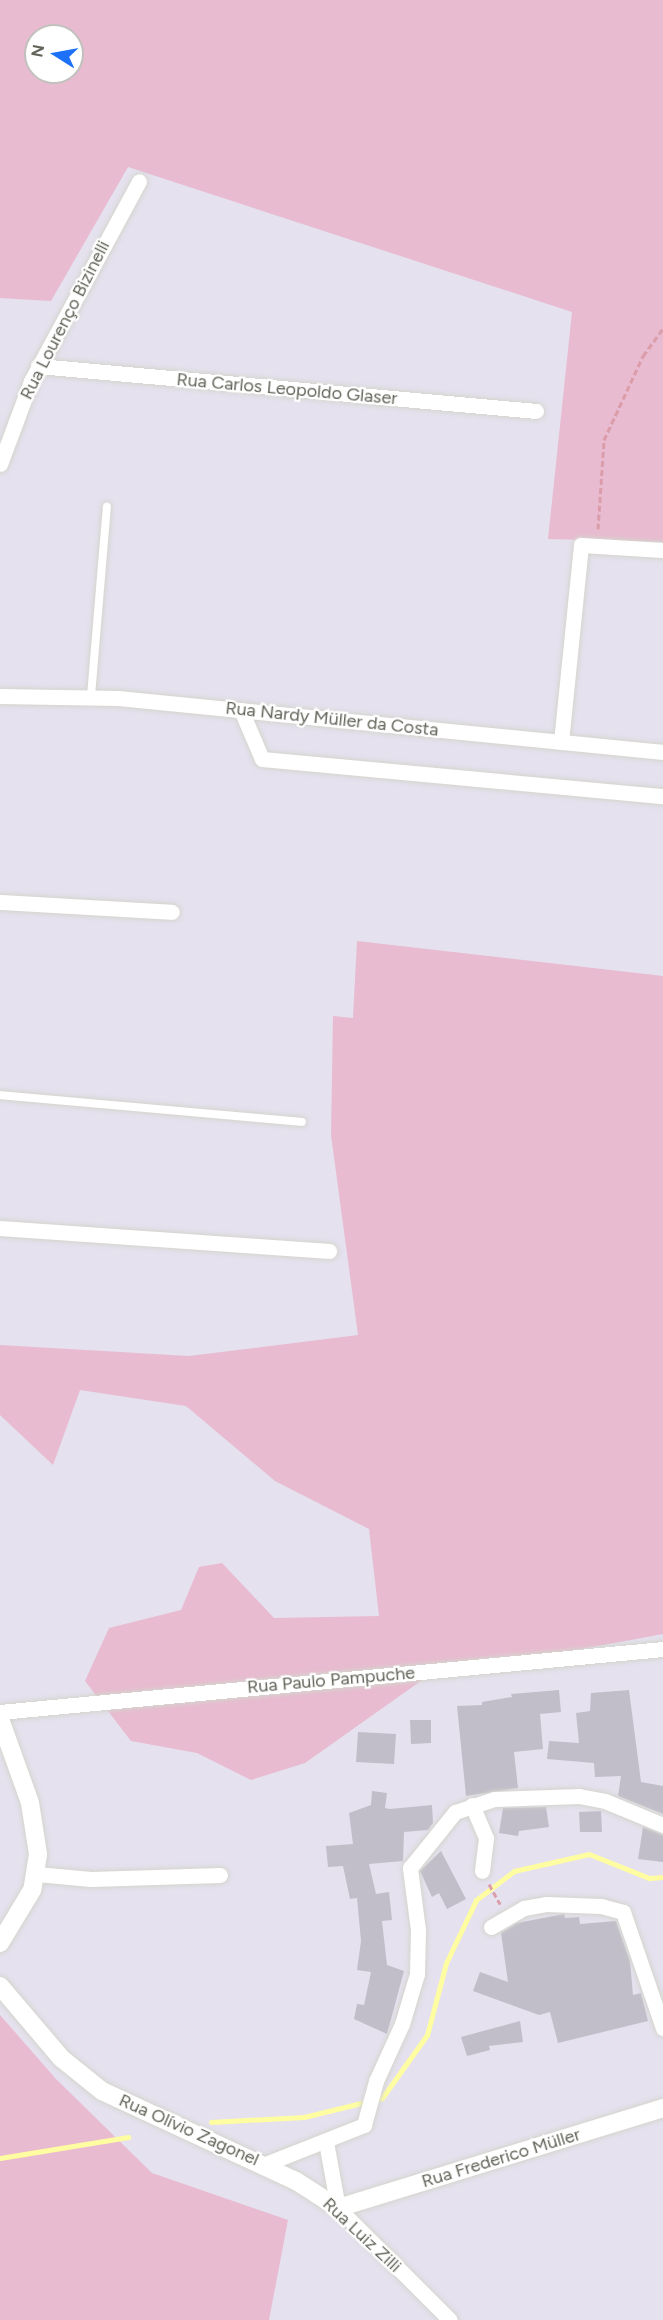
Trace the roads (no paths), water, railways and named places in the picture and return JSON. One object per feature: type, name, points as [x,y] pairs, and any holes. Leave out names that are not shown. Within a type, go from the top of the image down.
[{"type":"street","name":"Rua Lourenço Bizinelli","points":[[0,464],[38,366],[139,181]]},
{"type":"street","name":"Rua Carlos Leopoldo Glaser","points":[[38,366],[536,411]]},
{"type":"street","points":[[561,742],[581,545],[663,550]]},
{"type":"street","name":"Rua Nardy Müller da Costa","points":[[0,696],[91,696],[663,752]]},
{"type":"street","points":[[241,710],[262,759],[663,796]]},
{"type":"street","points":[[0,902],[172,912]]},
{"type":"street","points":[[0,1228],[329,1251]]},
{"type":"street","name":"Rua Paulo Pampuche","points":[[0,1712],[663,1649]]},
{"type":"street","points":[[0,1719],[30,1803],[37,1874],[23,1909],[0,1942]]},
{"type":"street","name":"Rua Olívio Zagonel","points":[[0,1986],[61,2058],[102,2091],[263,2165],[361,2127],[368,2113],[373,2091],[402,2024],[417,1974],[419,1940],[410,1868],[455,1812],[472,1805],[524,1796],[579,1796],[605,1801],[663,1825]]},
{"type":"street","points":[[472,1805],[486,1838],[482,1871]]},
{"type":"street","points":[[37,1874],[91,1879],[220,1875]]},
{"type":"street","points":[[491,1927],[524,1908],[568,1904],[615,1909],[627,1917],[663,2028]]},
{"type":"street","name":"Rua Frederico Müller","points":[[338,2208],[663,2108]]},
{"type":"street","points":[[326,2142],[338,2208]]},
{"type":"street","name":"Rua Luiz Zilli","points":[[263,2165],[338,2208],[450,2320]]},
{"type":"lane","points":[[91,696],[107,507]]},
{"type":"lane","points":[[0,1095],[302,1122]]},
{"type":"waterway","points":[[211,2122],[304,2117],[382,2098],[427,2035],[446,1963],[476,1900],[514,1871],[589,1854],[649,1878],[663,1877]]},
{"type":"waterway","points":[[0,2158],[128,2137]]}]
